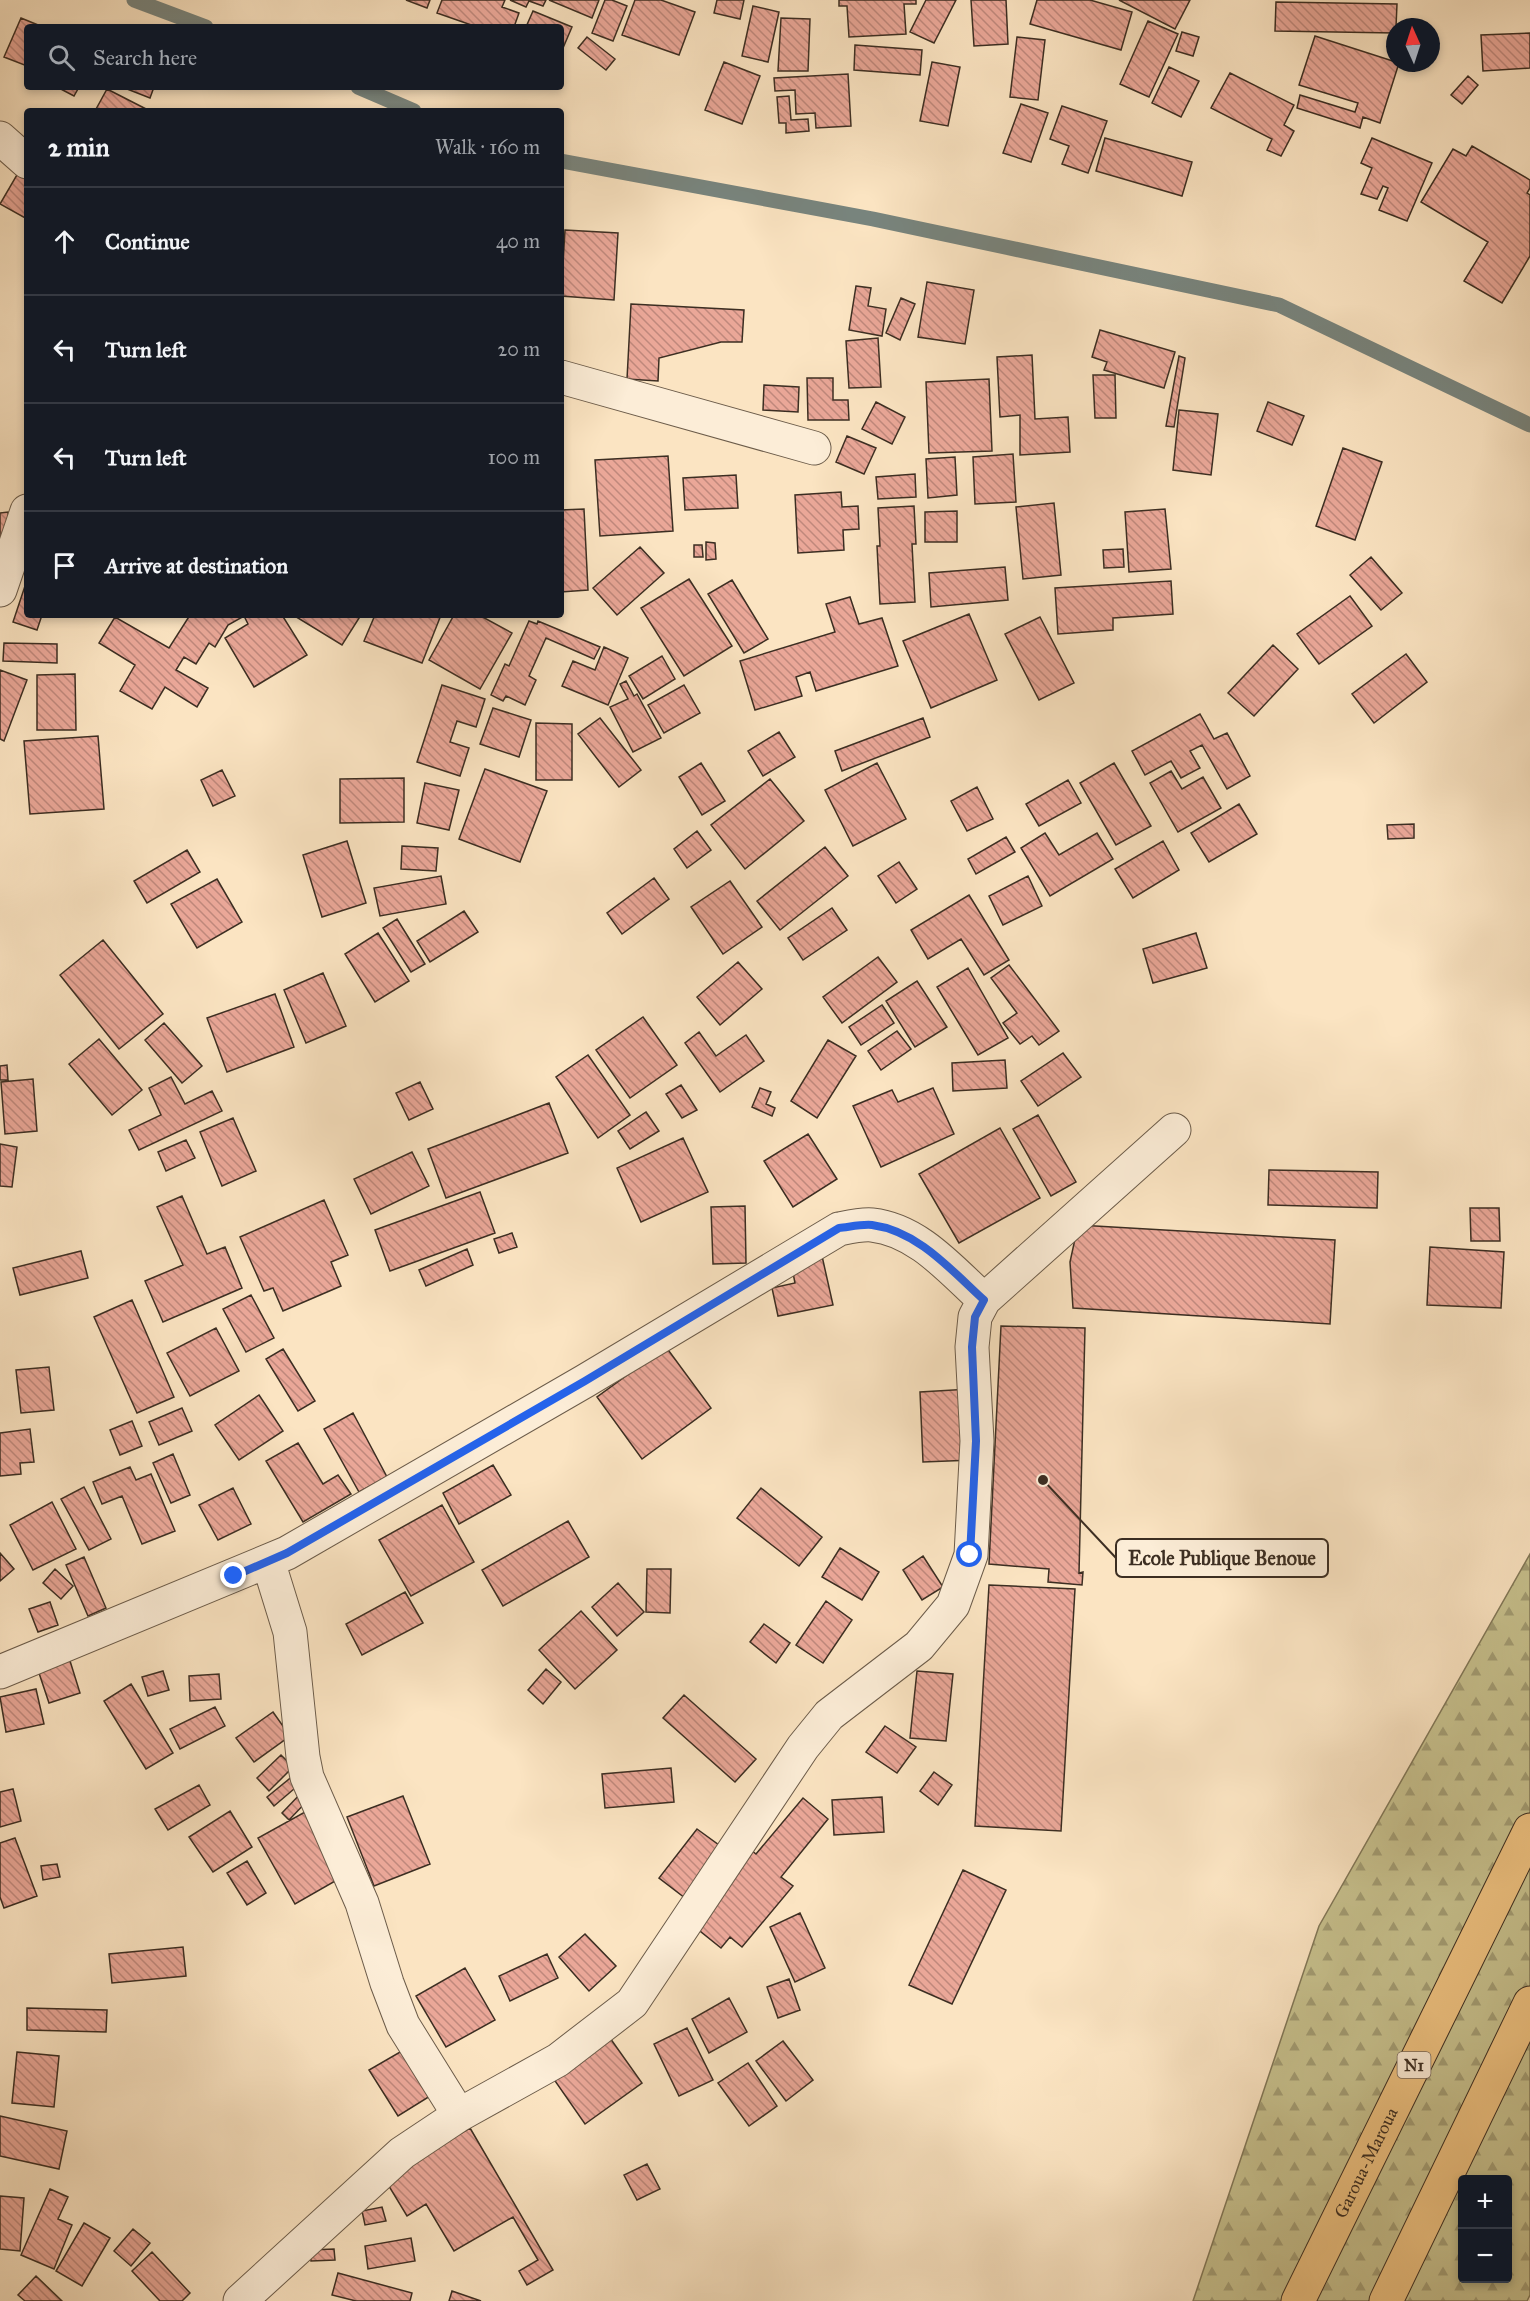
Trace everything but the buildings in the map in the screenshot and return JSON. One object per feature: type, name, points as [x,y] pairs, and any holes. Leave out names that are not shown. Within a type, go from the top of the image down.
[{"type":"highway","name":"Garoua-Maroua","points":[[1298,2301],[1530,1830]]},
{"type":"highway","points":[[1386,2301],[1530,2003]]},
{"type":"street","points":[[0,138],[24,159]]},
{"type":"street","points":[[564,377],[814,448]]},
{"type":"street","points":[[0,590],[24,520]]},
{"type":"street","points":[[240,2301],[402,2153],[459,2115],[558,2060],[633,2003],[803,1747],[829,1715],[919,1646],[953,1605],[970,1555],[976,1441],[972,1347],[975,1317],[984,1300],[1174,1130]]},
{"type":"street","points":[[0,1672],[287,1553],[585,1381],[839,1228],[870,1224],[902,1232],[932,1252],[984,1300]]},
{"type":"street","points":[[268,1561],[290,1632],[307,1777],[362,1903],[403,2025],[459,2115]]},
{"type":"green space","points":[[1530,1554],[1530,2295],[1527,2301],[1193,2301],[1319,1926]]},
{"type":"waterway","points":[[134,0],[198,24]]},
{"type":"waterway","points":[[365,90],[407,108]]},
{"type":"waterway","points":[[564,162],[873,219],[1279,305],[1530,425]]},
{"type":"place","name":"Ecole Publique Benoue","points":[[1043,1480]]},
{"type":"route","points":[[234,1576],[287,1553],[585,1381],[839,1228],[870,1224],[902,1232],[932,1252],[984,1300],[975,1317],[972,1347],[976,1441],[970,1555]]}]
